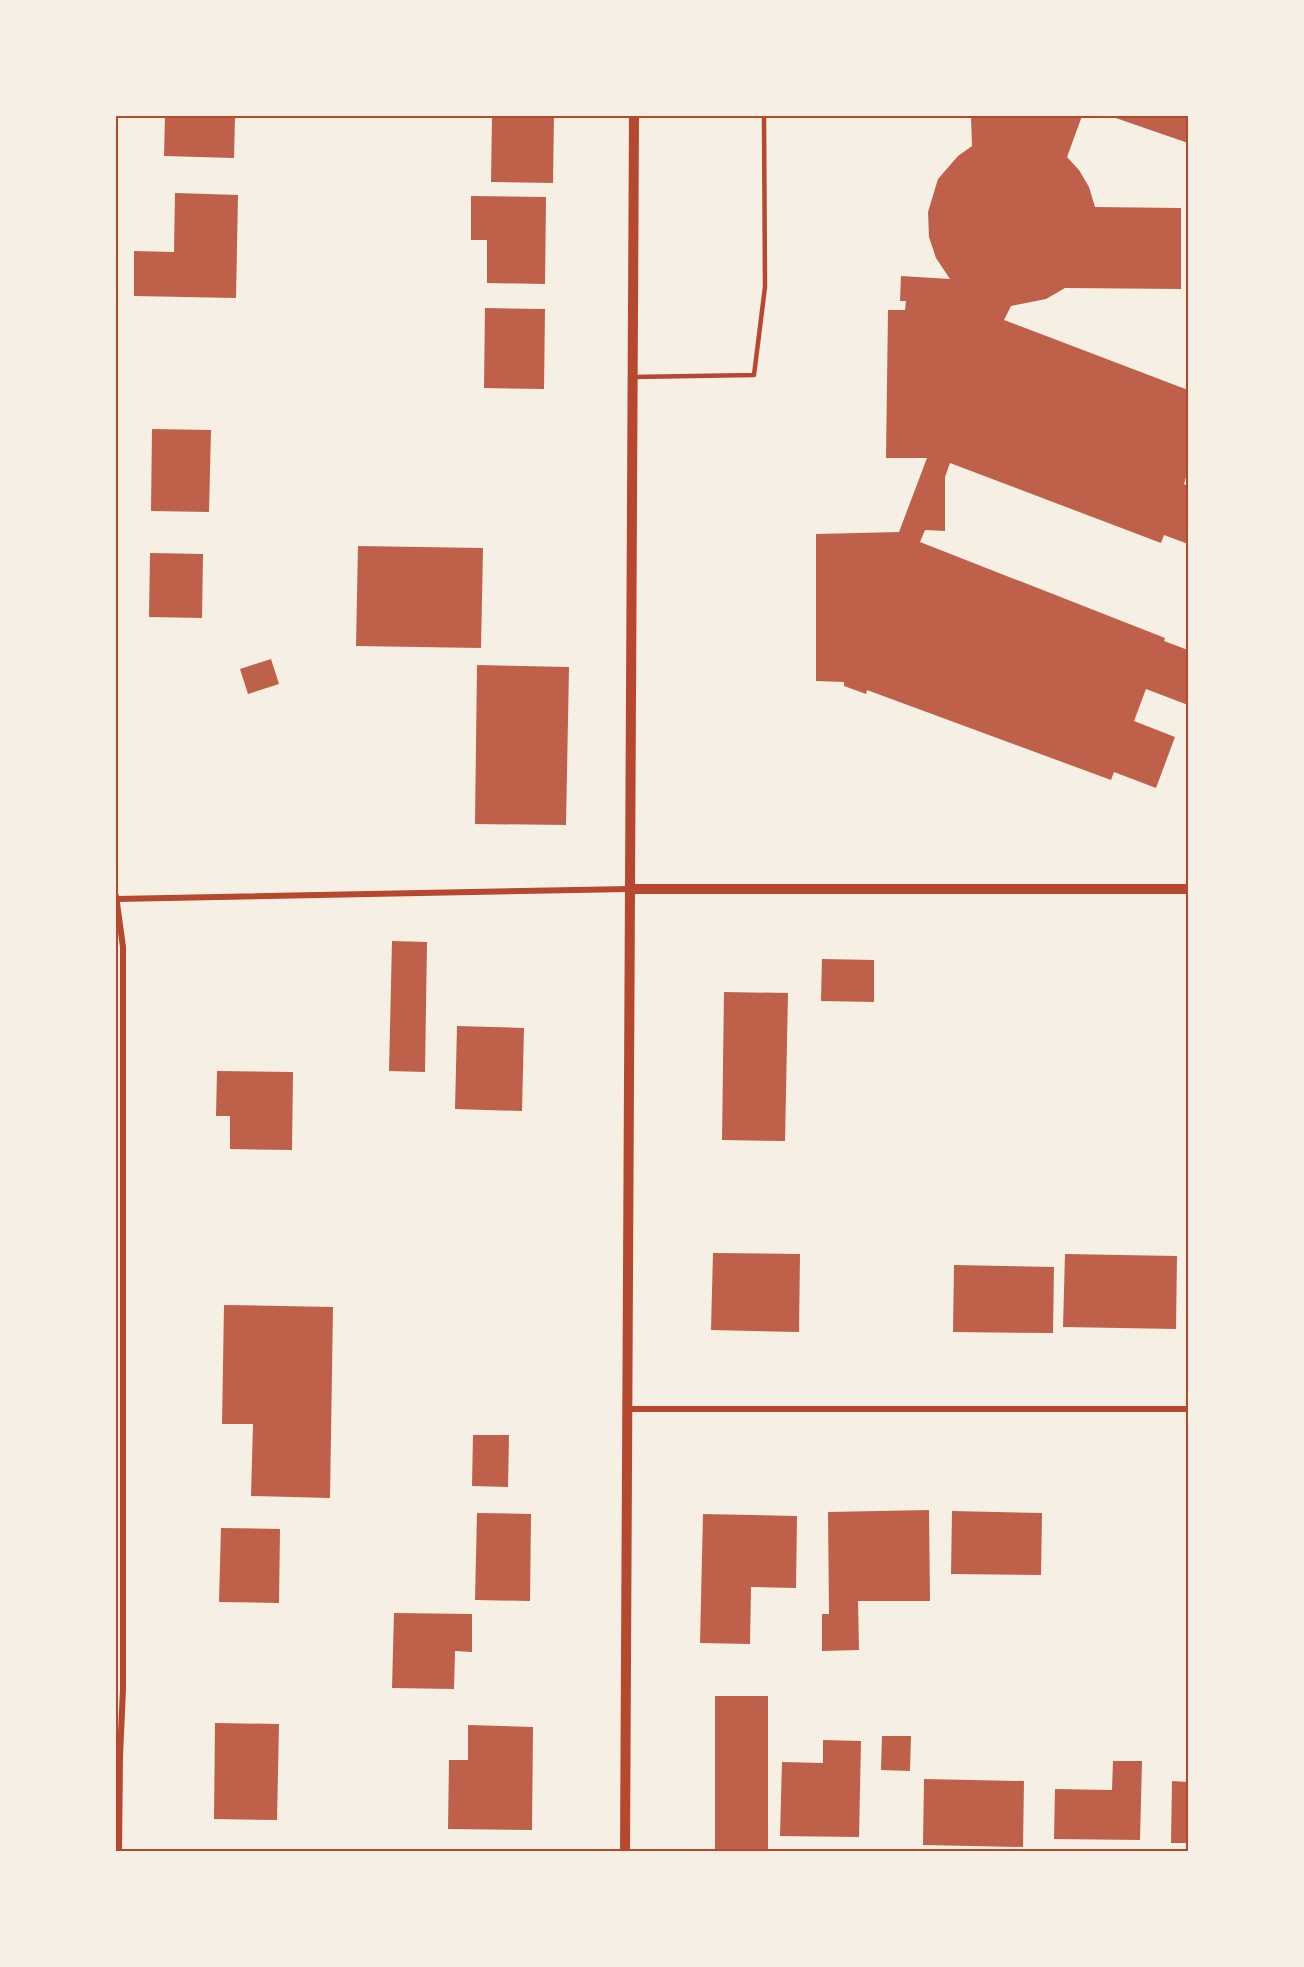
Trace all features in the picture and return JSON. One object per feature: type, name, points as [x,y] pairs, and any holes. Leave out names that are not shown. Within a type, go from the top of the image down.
[{"type":"street","points":[[624,1851],[634,116]]},
{"type":"street","points":[[119,1851],[123,1689],[123,947],[116,898],[629,889],[1188,889]]},
{"type":"street","points":[[628,1409],[1188,1409]]},
{"type":"lane","points":[[633,377],[754,375],[765,287],[764,116]]},
{"type":"building","points":[[165,116],[235,116],[234,158],[164,156]]},
{"type":"building","points":[[492,116],[554,116],[553,183],[491,182]]},
{"type":"building","points":[[971,116],[1082,116],[1067,157],[1079,170],[1089,187],[1095,207],[1181,208],[1181,289],[1065,288],[1046,299],[1011,306],[1004,320],[1188,390],[1188,471],[1184,484],[1188,486],[1188,544],[1164,535],[1161,543],[950,463],[945,477],[945,531],[925,530],[920,542],[1165,638],[1164,641],[1188,650],[1188,705],[1146,689],[1134,721],[1175,737],[1156,788],[1114,772],[1111,780],[867,690],[866,694],[844,686],[844,682],[816,681],[816,534],[899,532],[927,458],[886,458],[888,310],[905,310],[906,301],[900,301],[901,276],[950,279],[936,258],[929,237],[928,212],[938,179],[958,156],[972,146]]},
{"type":"building","points":[[1110,116],[1188,116],[1188,143]]},
{"type":"building","points":[[175,193],[238,195],[236,298],[134,296],[134,251],[174,252]]},
{"type":"building","points":[[471,196],[546,197],[545,284],[487,283],[487,240],[471,240]]},
{"type":"building","points":[[485,308],[545,309],[544,389],[484,388]]},
{"type":"building","points":[[152,429],[211,430],[209,512],[151,511]]},
{"type":"building","points":[[358,546],[483,548],[481,648],[356,646]]},
{"type":"building","points":[[150,553],[203,554],[202,618],[149,617]]},
{"type":"building","points":[[271,659],[279,684],[248,694],[240,669]]},
{"type":"building","points":[[477,665],[569,667],[566,825],[475,824]]},
{"type":"building","points":[[392,941],[427,942],[425,1072],[389,1071]]},
{"type":"building","points":[[822,959],[874,960],[874,1002],[821,1001]]},
{"type":"building","points":[[724,992],[788,993],[785,1141],[722,1140]]},
{"type":"building","points":[[457,1026],[524,1028],[522,1111],[455,1109]]},
{"type":"building","points":[[217,1071],[293,1072],[292,1150],[230,1149],[230,1116],[216,1116]]},
{"type":"building","points":[[713,1253],[800,1254],[799,1332],[711,1330]]},
{"type":"building","points":[[1065,1254],[1177,1256],[1176,1329],[1063,1327]]},
{"type":"building","points":[[954,1265],[1054,1267],[1053,1333],[953,1332]]},
{"type":"building","points":[[224,1305],[333,1307],[330,1498],[251,1496],[253,1424],[222,1424]]},
{"type":"building","points":[[473,1435],[509,1435],[508,1487],[472,1486]]},
{"type":"building","points":[[929,1510],[930,1601],[858,1601],[859,1650],[822,1651],[822,1614],[829,1614],[828,1512]]},
{"type":"building","points":[[952,1511],[1042,1513],[1041,1575],[951,1574]]},
{"type":"building","points":[[477,1513],[531,1514],[530,1601],[475,1600]]},
{"type":"building","points":[[703,1514],[797,1516],[796,1588],[751,1587],[750,1644],[700,1643]]},
{"type":"building","points":[[221,1528],[280,1529],[279,1603],[219,1602]]},
{"type":"building","points":[[394,1613],[472,1614],[472,1652],[455,1651],[454,1689],[392,1688]]},
{"type":"building","points":[[715,1696],[768,1696],[768,1851],[715,1851]]},
{"type":"building","points":[[215,1723],[279,1724],[277,1820],[214,1819]]},
{"type":"building","points":[[468,1725],[533,1727],[532,1830],[448,1829],[449,1760],[468,1760]]},
{"type":"building","points":[[882,1736],[911,1736],[910,1771],[881,1770]]},
{"type":"building","points":[[823,1740],[861,1741],[859,1837],[780,1836],[782,1762],[823,1763]]},
{"type":"building","points":[[1113,1761],[1142,1761],[1140,1840],[1054,1839],[1055,1789],[1112,1790]]},
{"type":"building","points":[[924,1779],[1024,1781],[1023,1847],[923,1845]]},
{"type":"building","points":[[1172,1781],[1188,1782],[1188,1843],[1171,1843]]}]
